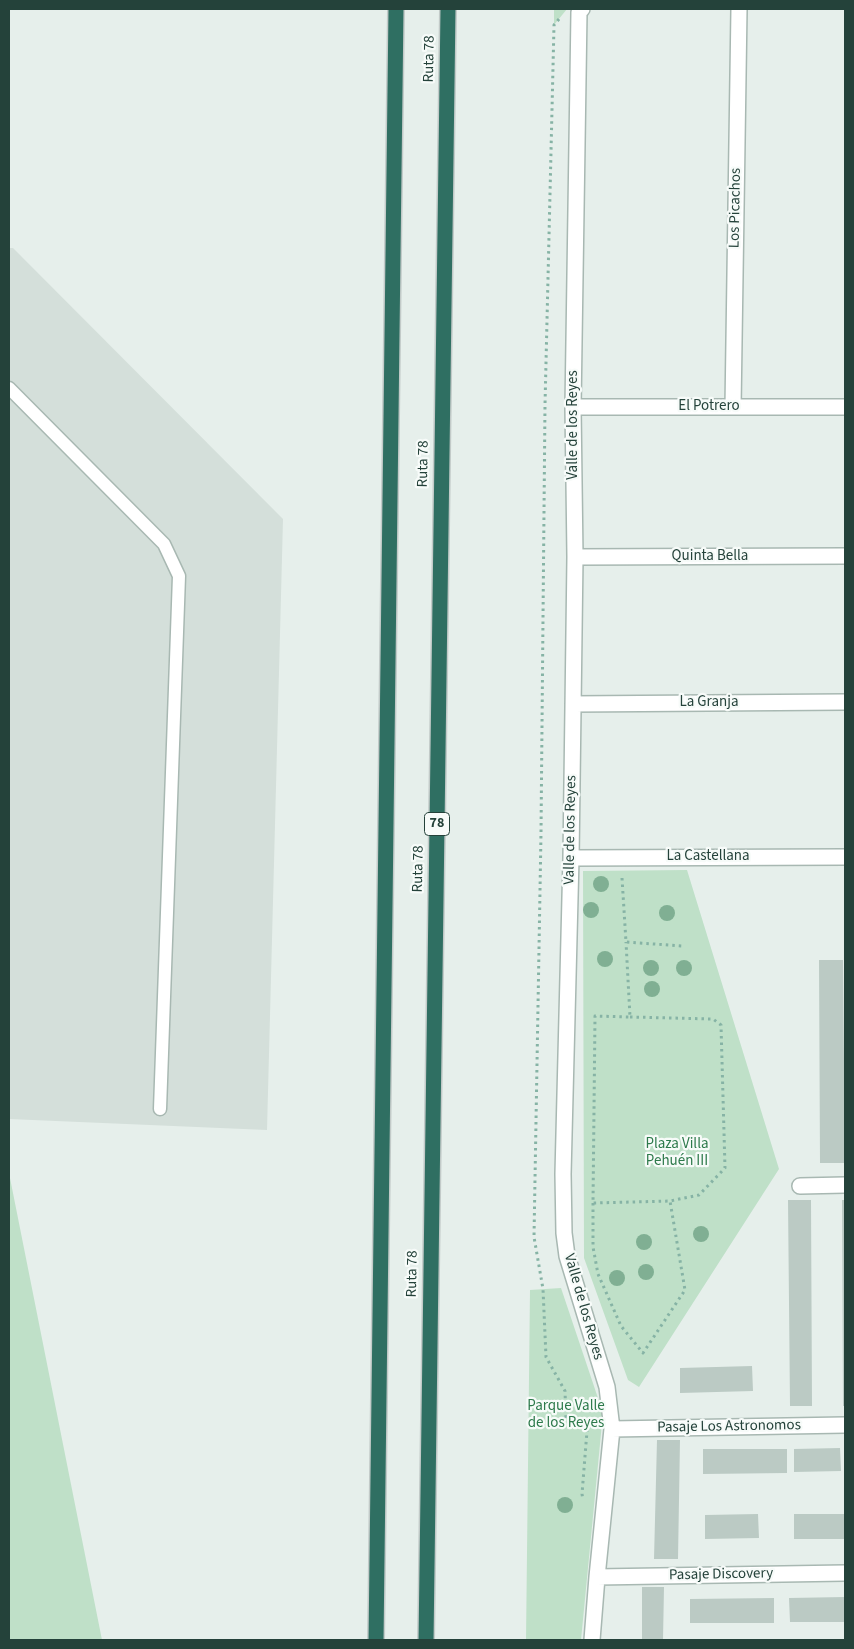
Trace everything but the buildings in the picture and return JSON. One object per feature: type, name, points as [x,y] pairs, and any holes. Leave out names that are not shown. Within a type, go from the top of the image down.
[{"type":"highway","points":[[376,1640],[396,9]]},
{"type":"highway","name":"Ruta 78","points":[[426,1640],[448,9]]},
{"type":"street","name":"Los Picachos","points":[[733,407],[739,9]]},
{"type":"street","name":"Valle de los Reyes","points":[[581,11],[573,407],[574,557],[571,858],[563,1174],[564,1233],[567,1256],[606,1387],[612,1429],[592,1640]]},
{"type":"street","name":"El Potrero","points":[[573,407],[845,407]]},
{"type":"street","name":"Quinta Bella","points":[[574,557],[845,556]]},
{"type":"street","name":"La Granja","points":[[573,704],[845,702]]},
{"type":"street","name":"La Castellana","points":[[571,858],[845,857]]},
{"type":"street","points":[[800,1186],[845,1185]]},
{"type":"street","name":"Pasaje Los Astronomos","points":[[612,1429],[845,1425]]},
{"type":"street","name":"Pasaje Discovery","points":[[597,1577],[845,1573]]},
{"type":"lane","points":[[9,388],[164,544],[179,576],[160,1109]]},
{"type":"path","points":[[562,14],[554,26],[545,376],[541,833],[534,1236],[543,1289],[546,1357],[566,1391],[566,1419]]},
{"type":"path","points":[[621,858],[630,1017]]},
{"type":"path","points":[[626,942],[682,946]]},
{"type":"path","points":[[593,1203],[670,1201],[699,1195],[725,1168],[721,1025],[713,1019],[596,1016],[593,1203],[593,1247],[598,1274],[621,1326],[643,1353],[685,1290],[670,1201]]},
{"type":"shaded area","points":[[9,248],[13,248],[283,519],[267,1130],[9,1119]]},
{"type":"green space","points":[[554,9],[567,9],[554,25]]},
{"type":"green space","name":"Plaza Villa Pehuén III","points":[[687,870],[779,1169],[639,1387],[628,1380],[584,1258],[583,871]]},
{"type":"green space","points":[[9,1173],[102,1640],[9,1640]]},
{"type":"green space","name":"Parque Valle de los Reyes","points":[[561,1288],[603,1413],[581,1640],[526,1640],[530,1290]]}]
